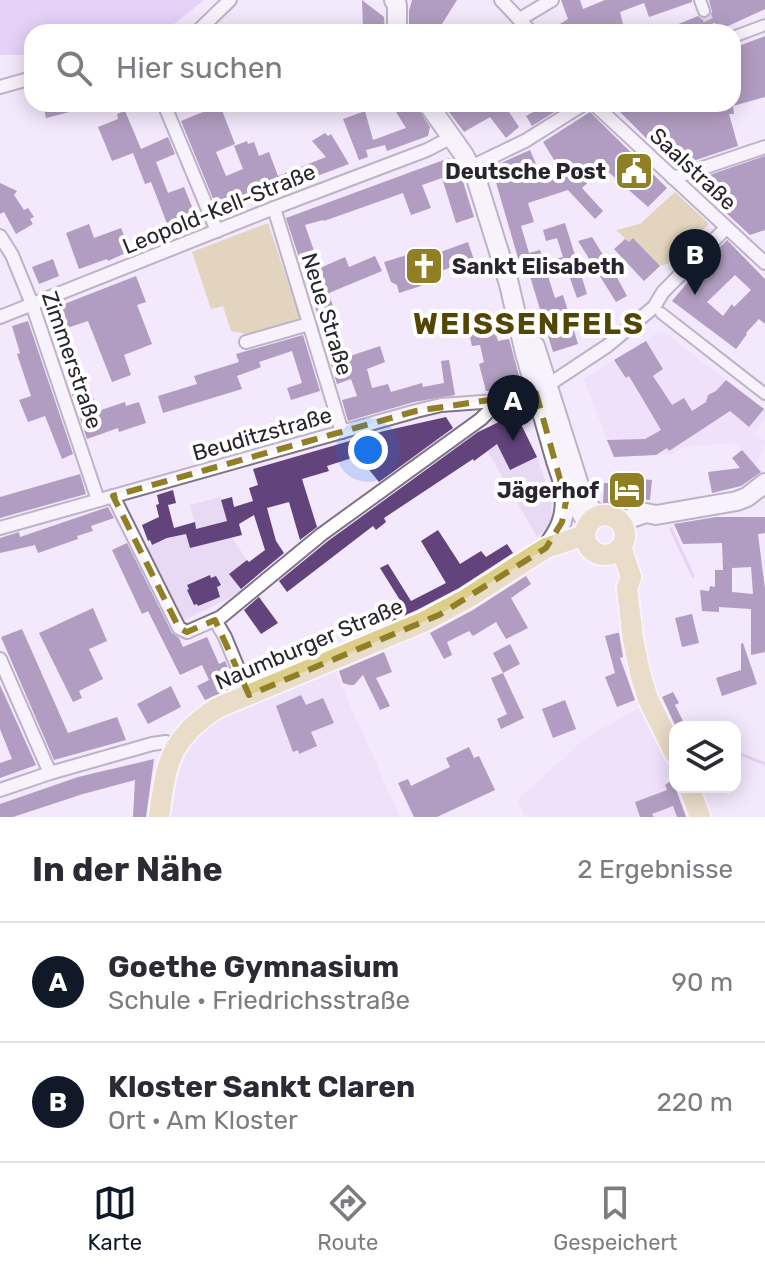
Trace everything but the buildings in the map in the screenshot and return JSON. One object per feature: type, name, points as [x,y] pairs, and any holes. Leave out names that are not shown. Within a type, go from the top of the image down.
[{"type":"main road","points":[[397,2],[397,24]]},
{"type":"main road","points":[[434,112],[471,167],[509,284],[525,353],[579,485],[627,588],[640,673],[648,699],[669,742]]},
{"type":"main road","points":[[538,553],[558,531],[565,513],[564,485],[542,389]]},
{"type":"main road","points":[[604,535],[646,523],[656,515],[737,501],[765,483]]},
{"type":"main road","points":[[564,485],[604,535]]},
{"type":"main road","name":"Naumburger Straße","points":[[159,817],[164,779],[172,753],[206,715],[217,708],[423,622],[466,599],[538,553],[604,535]]},
{"type":"main road","points":[[691,793],[700,817]]},
{"type":"street","points":[[205,24],[230,0]]},
{"type":"street","points":[[501,0],[524,24]]},
{"type":"street","points":[[520,19],[552,0]]},
{"type":"street","points":[[741,34],[765,25]]},
{"type":"street","points":[[0,87],[24,80]]},
{"type":"street","points":[[167,112],[217,231]]},
{"type":"street","points":[[471,167],[525,141],[571,112]]},
{"type":"street","name":"Saalstraße","points":[[603,112],[726,228],[764,259]]},
{"type":"street","name":"Leopold-Kell-Straße","points":[[0,317],[427,150],[452,137]]},
{"type":"street","points":[[673,178],[765,147]]},
{"type":"street","name":"Neue Straße","points":[[274,208],[342,432]]},
{"type":"street","points":[[542,389],[658,310],[663,292],[726,228]]},
{"type":"street","name":"Zimmerstraße","points":[[0,236],[12,255],[32,304],[98,500]]},
{"type":"street","points":[[658,310],[765,394]]},
{"type":"street","points":[[246,342],[309,324]]},
{"type":"street","name":"Beuditzstraße","points":[[0,528],[441,405],[520,400],[542,389]]},
{"type":"street","points":[[113,496],[179,628],[187,632],[215,620],[322,534],[481,419],[492,408],[494,401]]},
{"type":"street","points":[[215,620],[249,695]]},
{"type":"street","points":[[0,659],[50,773]]},
{"type":"street","points":[[0,790],[152,744],[166,742],[176,747]]},
{"type":"highlighted area","points":[[536,393],[566,501],[562,522],[546,548],[439,615],[249,695],[215,620],[187,632],[179,628],[113,496],[416,411]]},
{"type":"shaded area","points":[[0,0],[204,0],[174,24],[24,24],[24,55],[0,55]]},
{"type":"shaded area","points":[[675,192],[709,224],[670,263],[660,266],[634,239],[629,242],[616,230],[640,224]]},
{"type":"shaded area","points":[[268,223],[301,321],[251,335],[231,331],[223,306],[211,309],[192,252]]},
{"type":"shaded area","points":[[662,332],[765,411],[765,418],[754,434],[765,441],[755,465],[735,443],[686,446],[672,454],[614,457],[584,379]]},
{"type":"shaded area","points":[[516,414],[537,457],[551,497],[549,528],[537,537],[477,433]]},
{"type":"shaded area","points":[[220,497],[227,521],[196,529],[190,505]]},
{"type":"shaded area","points":[[186,534],[190,548],[231,537],[247,560],[230,574],[242,590],[182,621],[144,549]]},
{"type":"shaded area","points":[[334,669],[400,817],[170,817],[180,764],[186,751],[210,726],[235,710]]},
{"type":"shaded area","points":[[646,704],[669,751],[669,793],[687,793],[696,817],[525,817],[518,800],[584,739]]},
{"type":"waterway","points":[[671,529],[693,576]]},
{"type":"waterway","points":[[741,754],[765,764]]},
{"type":"tunnel","points":[[704,11],[710,24]]},
{"type":"place","name":"Deutsche Post","points":[[634,171]]},
{"type":"place","name":"Sankt Elisabeth","points":[[424,266]]},
{"type":"place","name":"Kloster Sankt Claren","points":[[695,295]]},
{"type":"place","name":"Goethe Gymnasium","points":[[513,441]]},
{"type":"place","name":"Jägerhof","points":[[627,490]]},
{"type":"district","name":"WEISSENFELS","points":[[529,324]]}]
